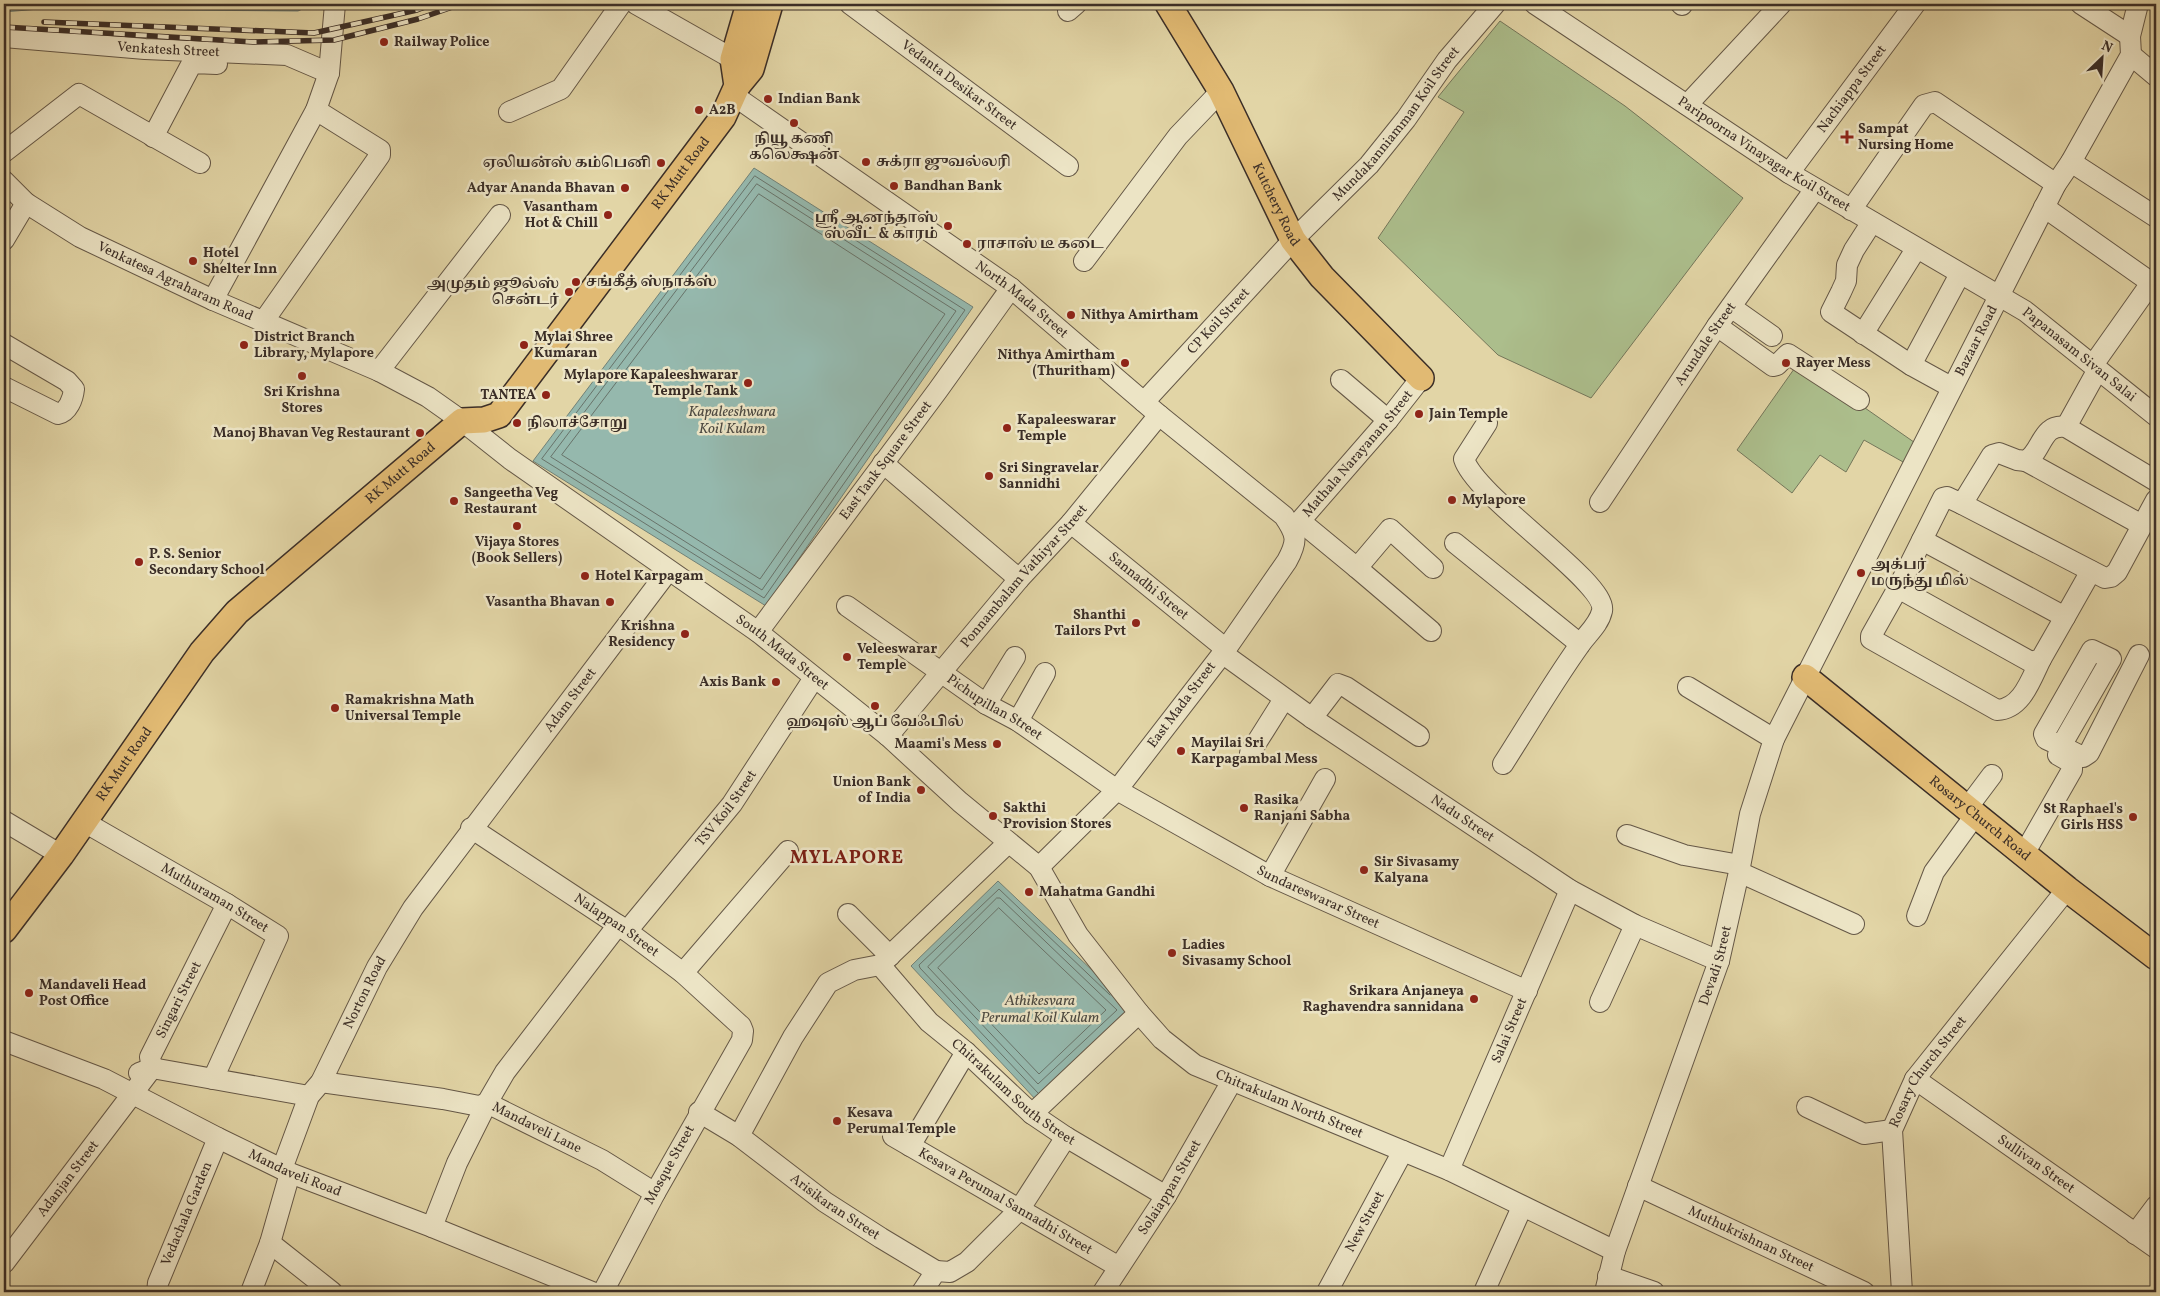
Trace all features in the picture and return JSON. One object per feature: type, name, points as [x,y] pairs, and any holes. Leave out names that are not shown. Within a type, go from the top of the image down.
[{"type":"main road","points":[[735,91],[733,59],[749,4]]},
{"type":"main road","name":"RK Mutt Road","points":[[4,930],[62,855],[196,660],[237,612],[462,421],[484,420],[499,415],[712,135],[735,91],[751,69],[770,4]]},
{"type":"main road","name":"Kutchery Road","points":[[1168,4],[1221,91],[1293,240],[1322,277],[1421,378]]},
{"type":"main road","name":"Rosary Church Road","points":[[1805,677],[2067,889],[2156,957]]},
{"type":"street","points":[[214,300],[316,110],[329,68],[335,4]]},
{"type":"street","points":[[510,112],[561,89],[622,4]]},
{"type":"street","points":[[636,4],[733,59]]},
{"type":"street","name":"Vedanta Desikar Street","points":[[850,4],[1068,166]]},
{"type":"street","name":"Mundakanniamman Koil Street","points":[[1293,240],[1369,165],[1406,119],[1447,60],[1495,4]]},
{"type":"street","name":"Paripoorna Vinayagar Koil Street","points":[[1535,4],[1789,173],[1999,296]]},
{"type":"street","points":[[1687,105],[1781,4]]},
{"type":"street","name":"Nachiappa Street","points":[[1789,173],[1915,4]]},
{"type":"street","points":[[2081,4],[2131,46],[2156,76]]},
{"type":"street","name":"Bazaar Road","points":[[1805,677],[1909,476],[1951,387],[2056,184],[2071,162],[2131,46],[2138,4]]},
{"type":"street","name":"Venkatesh Street","points":[[4,37],[146,49],[287,54],[329,68]]},
{"type":"street","points":[[153,136],[192,64],[250,66]]},
{"type":"street","name":"North Mada Street","points":[[735,91],[1011,288],[1159,415],[1284,516],[1357,568],[1431,631]]},
{"type":"street","points":[[1084,261],[1178,136],[1221,91]]},
{"type":"street","points":[[4,152],[79,94],[200,163]]},
{"type":"street","points":[[1851,210],[1924,105],[1934,102],[2056,184]]},
{"type":"street","points":[[263,322],[380,154],[380,150],[316,110]]},
{"type":"street","points":[[2071,162],[2156,218]]},
{"type":"street","name":"Venkatesa Agraharam Road","points":[[4,181],[26,203],[80,237],[263,322],[379,371],[428,398],[462,421],[510,459]]},
{"type":"street","name":"Arundale Street","points":[[1600,502],[1717,326],[1815,189]]},
{"type":"street","points":[[4,240],[26,203]]},
{"type":"street","points":[[2044,207],[2154,284],[2095,368],[2066,427]]},
{"type":"street","points":[[379,371],[500,215]]},
{"type":"street","points":[[1872,222],[1847,265],[1846,281],[1831,312],[1910,364],[1951,387]]},
{"type":"street","name":"CP Koil Street","points":[[1144,402],[1293,240]]},
{"type":"street","points":[[1864,334],[1916,249]]},
{"type":"street","points":[[1910,364],[1960,274]]},
{"type":"street","name":"East Tank Square Street","points":[[758,632],[1011,288]]},
{"type":"street","name":"Papanasam Sivan Salai","points":[[1999,296],[2025,311],[2156,416]]},
{"type":"street","points":[[1731,307],[1772,336]]},
{"type":"street","points":[[1717,326],[1773,366],[1777,365],[1788,354],[1859,400]]},
{"type":"street","points":[[4,344],[67,381],[74,389],[73,396],[66,410],[58,414],[4,387]]},
{"type":"street","name":"Mathala Narayanan Street","points":[[1296,524],[1388,420],[1421,378]]},
{"type":"street","points":[[1341,380],[1388,420]]},
{"type":"street","name":"Ponnambalam Vathiyar Street","points":[[888,736],[1019,579],[1071,523],[1159,415]]},
{"type":"street","points":[[1487,423],[1464,459],[1467,469],[1492,495],[1584,579],[1601,603],[1602,611],[1595,626],[1580,644],[1503,764]]},
{"type":"street","points":[[2026,461],[2032,458],[2047,432],[2056,426],[2066,427],[2156,480]]},
{"type":"street","points":[[1962,504],[1992,455],[1999,452],[2017,460],[2026,461],[2142,526]]},
{"type":"street","name":"South Mada Street","points":[[510,459],[758,632],[888,736],[1008,843],[1039,867]]},
{"type":"street","points":[[883,463],[1019,579]]},
{"type":"street","points":[[2091,571],[2022,696],[2014,706],[2006,710],[1997,710],[1872,640],[1871,636],[1898,588],[1943,498],[1947,497],[1962,504],[2105,578],[2111,577],[2117,572],[2156,500]]},
{"type":"street","name":"Sannadhi Street","points":[[1071,523],[1224,651]]},
{"type":"street","name":"East Mada Street","points":[[1039,867],[1117,790],[1224,651],[1287,561],[1294,548],[1296,524]]},
{"type":"street","points":[[1357,568],[1390,529],[1433,568]]},
{"type":"street","points":[[1922,540],[2065,617]]},
{"type":"street","points":[[1455,543],[1580,644]]},
{"type":"street","name":"Adam Street","points":[[472,828],[668,571]]},
{"type":"street","points":[[1898,588],[2030,662],[2041,659]]},
{"type":"street","name":"Pichupillan Street","points":[[846,606],[986,704],[1018,721],[1117,790]]},
{"type":"street","name":"Nadu Street","points":[[1224,651],[1284,699],[1570,890],[1635,925],[1719,961]]},
{"type":"street","points":[[2024,854],[2072,770],[2072,763],[2058,755],[2061,746],[2086,756],[2139,655]]},
{"type":"street","points":[[986,704],[1015,657]]},
{"type":"street","points":[[1018,721],[1045,673]]},
{"type":"street","name":"Devadi Street","points":[[1606,1284],[1615,1251],[1719,961],[1750,814],[1774,739],[1805,677]]},
{"type":"street","name":"TSV Koil Street","points":[[432,1227],[457,1163],[505,1072],[623,928],[732,804],[814,678]]},
{"type":"street","points":[[1312,718],[1338,684],[1346,687],[1419,736]]},
{"type":"street","points":[[1688,687],[1774,739]]},
{"type":"street","points":[[1250,753],[1284,699]]},
{"type":"street","points":[[1917,916],[1934,872],[1992,775]]},
{"type":"street","points":[[1270,876],[1325,779]]},
{"type":"street","name":"Sundareswarar Street","points":[[1117,790],[1270,876],[1526,991]]},
{"type":"street","points":[[4,821],[62,855]]},
{"type":"street","name":"Muthuraman Street","points":[[94,827],[227,904],[278,936],[213,1079]]},
{"type":"street","name":"Nalappan Street","points":[[472,828],[623,928],[683,973],[741,1026],[743,1031],[742,1040]]},
{"type":"street","name":"Norton Road","points":[[251,1292],[270,1242],[286,1171],[315,1089],[377,967],[413,908],[472,828]]},
{"type":"street","points":[[1627,835],[1684,855],[1740,868],[1854,924]]},
{"type":"street","points":[[739,1136],[793,1037],[828,983],[854,970],[885,961],[1008,843]]},
{"type":"street","points":[[683,973],[788,851]]},
{"type":"street","name":"Chitrakulam North Street","points":[[1039,867],[1078,935],[1162,1039],[1195,1065],[1449,1170],[1615,1251]]},
{"type":"street","name":"Rosary Church Street","points":[[1902,1292],[1902,1267],[1892,1130],[1915,1080],[2067,889]]},
{"type":"street","name":"Salai Street","points":[[1449,1170],[1570,890]]},
{"type":"street","name":"Singari Street","points":[[132,1094],[152,1068],[150,1057],[227,904]]},
{"type":"street","name":"Chitrakulam South Street","points":[[848,914],[885,961],[928,1022],[966,1052],[1032,1114],[1066,1137],[1166,1196]]},
{"type":"street","points":[[1600,1002],[1635,925]]},
{"type":"street","points":[[1032,1114],[1139,1012]]},
{"type":"street","name":"Mosque Street","points":[[603,1292],[699,1112],[742,1040]]},
{"type":"street","name":"Mandaveli Road","points":[[5,1044],[104,1079],[286,1171],[432,1227],[592,1292]]},
{"type":"street","points":[[910,1146],[966,1052]]},
{"type":"street","points":[[104,1079],[134,1075],[152,1068]]},
{"type":"street","name":"Mandaveli Lane","points":[[152,1068],[213,1079],[443,1099],[479,1106],[487,1103],[602,1160],[655,1193]]},
{"type":"street","name":"Sullivan Street","points":[[1915,1080],[2156,1248]]},
{"type":"street","name":"Solaiappan Street","points":[[1102,1292],[1166,1196],[1232,1081]]},
{"type":"street","name":"Adanjan Street","points":[[4,1263],[132,1094]]},
{"type":"street","points":[[1808,1107],[1864,1134],[1892,1130]]},
{"type":"street","name":"Arisikaran Street","points":[[699,1112],[739,1136],[825,1202],[936,1271]]},
{"type":"street","name":"Kesava Perumal Sannadhi Street","points":[[893,1136],[1119,1267]]},
{"type":"street","points":[[922,1292],[936,1271],[950,1272],[967,1262],[1018,1210],[1066,1137]]},
{"type":"street","name":"Vedachala Garden","points":[[156,1291],[218,1138]]},
{"type":"street","name":"New Street","points":[[1327,1292],[1403,1150]]},
{"type":"street","name":"Muthukrishnan Street","points":[[1638,1186],[1864,1292]]},
{"type":"street","points":[[2135,1234],[2156,1206]]},
{"type":"street","points":[[1484,1292],[1522,1207]]},
{"type":"street","points":[[270,1242],[332,1292]]},
{"type":"street","points":[[1606,1284],[1654,1292]]},
{"type":"green space","points":[[1500,21],[1625,106],[1743,198],[1591,398],[1498,355],[1378,238],[1464,112],[1438,97]]},
{"type":"green space","points":[[1799,362],[1921,447],[1912,467],[1864,440],[1846,472],[1820,455],[1792,493],[1737,450]]},
{"type":"water","points":[[4,4],[313,4],[298,11],[39,9],[4,12]]},
{"type":"water","name":"Kapaleeshwara Koil Kulam","points":[[754,168],[973,307],[766,606],[533,461]]},
{"type":"water","name":"Athikesvara Perumal Koil Kulam","points":[[998,881],[1135,1011],[1037,1101],[911,966]]},
{"type":"railway","points":[[44,22],[314,33],[417,10],[433,4]]},
{"type":"railway","points":[[4,27],[253,42],[334,40],[418,19],[461,4]]},
{"type":"place","name":"Railway Police","points":[[384,42]]},
{"type":"place","name":"Indian Bank","points":[[768,99]]},
{"type":"place","name":"A2B","points":[[699,110]]},
{"type":"place","name":"நியூ கணி கலெக்ஷன்","points":[[794,123]]},
{"type":"place","name":"Sampat Nursing Home","points":[[1847,137]]},
{"type":"place","name":"சுக்ரா ஜுவல்லரி","points":[[866,162]]},
{"type":"place","name":"ஏலியன்ஸ் கம்பெனி","points":[[661,163]]},
{"type":"place","name":"Bandhan Bank","points":[[894,186]]},
{"type":"place","name":"Adyar Ananda Bhavan","points":[[625,188]]},
{"type":"place","name":"Vasantham Hot & Chill","points":[[608,215]]},
{"type":"place","name":"ஶ்ரீ ஆனந்தாஸ் ஸ்வீட் & காரம்","points":[[948,226]]},
{"type":"place","name":"ராசாஸ் டீ கடை","points":[[967,244]]},
{"type":"place","name":"Hotel Shelter Inn","points":[[193,261]]},
{"type":"place","name":"சங்கீத் ஸ்நாக்ஸ்","points":[[576,282]]},
{"type":"place","name":"அமுதம் ஜூல்ஸ் சென்டர்","points":[[569,292]]},
{"type":"place","name":"Nithya Amirtham","points":[[1071,315]]},
{"type":"place","name":"District Branch Library, Mylapore","points":[[244,345]]},
{"type":"place","name":"Mylai Shree Kumaran","points":[[524,345]]},
{"type":"place","name":"Nithya Amirtham (Thuritham)","points":[[1125,363]]},
{"type":"place","name":"Rayer Mess","points":[[1786,363]]},
{"type":"place","name":"Sri Krishna Stores","points":[[302,376]]},
{"type":"place","name":"Mylapore Kapaleeshwarar Temple Tank","points":[[748,383]]},
{"type":"place","name":"TANTEA","points":[[546,395]]},
{"type":"place","name":"Jain Temple","points":[[1419,414]]},
{"type":"place","name":"நிலாச்சோறு","points":[[517,423]]},
{"type":"place","name":"Kapaleeswarar Temple","points":[[1007,428]]},
{"type":"place","name":"Manoj Bhavan Veg Restaurant","points":[[420,433]]},
{"type":"place","name":"Sri Singravelar Sannidhi","points":[[989,476]]},
{"type":"place","name":"Mylapore","points":[[1452,500]]},
{"type":"place","name":"Sangeetha Veg Restaurant","points":[[454,501]]},
{"type":"place","name":"Vijaya Stores (Book Sellers)","points":[[517,526]]},
{"type":"place","name":"P. S. Senior Secondary School","points":[[139,562]]},
{"type":"place","name":"அக்பர் மருந்து மில்","points":[[1861,573]]},
{"type":"place","name":"Hotel Karpagam","points":[[585,576]]},
{"type":"place","name":"Vasantha Bhavan","points":[[610,602]]},
{"type":"place","name":"Shanthi Tailors Pvt","points":[[1136,623]]},
{"type":"place","name":"Krishna Residency","points":[[685,634]]},
{"type":"place","name":"Veleeswarar Temple","points":[[847,657]]},
{"type":"place","name":"Axis Bank","points":[[776,682]]},
{"type":"place","name":"ஹவுஸ் ஆப் வேஃபில்","points":[[875,706]]},
{"type":"place","name":"Ramakrishna Math Universal Temple","points":[[335,708]]},
{"type":"place","name":"Maami's Mess","points":[[997,744]]},
{"type":"place","name":"Mayilai Sri Karpagambal Mess","points":[[1181,751]]},
{"type":"place","name":"Union Bank of India","points":[[921,790]]},
{"type":"place","name":"Rasika Ranjani Sabha","points":[[1244,808]]},
{"type":"place","name":"Sakthi Provision Stores","points":[[993,816]]},
{"type":"place","name":"St Raphael's Girls HSS","points":[[2133,817]]},
{"type":"place","name":"Sir Sivasamy Kalyana","points":[[1364,870]]},
{"type":"place","name":"Mahatma Gandhi","points":[[1029,892]]},
{"type":"place","name":"Ladies Sivasamy School","points":[[1172,953]]},
{"type":"place","name":"Mandaveli Head Post Office","points":[[29,993]]},
{"type":"place","name":"Srikara Anjaneya Raghavendra sannidana","points":[[1474,999]]},
{"type":"place","name":"Kesava Perumal Temple","points":[[837,1121]]},
{"type":"district","name":"MYLAPORE","points":[[847,858]]}]
